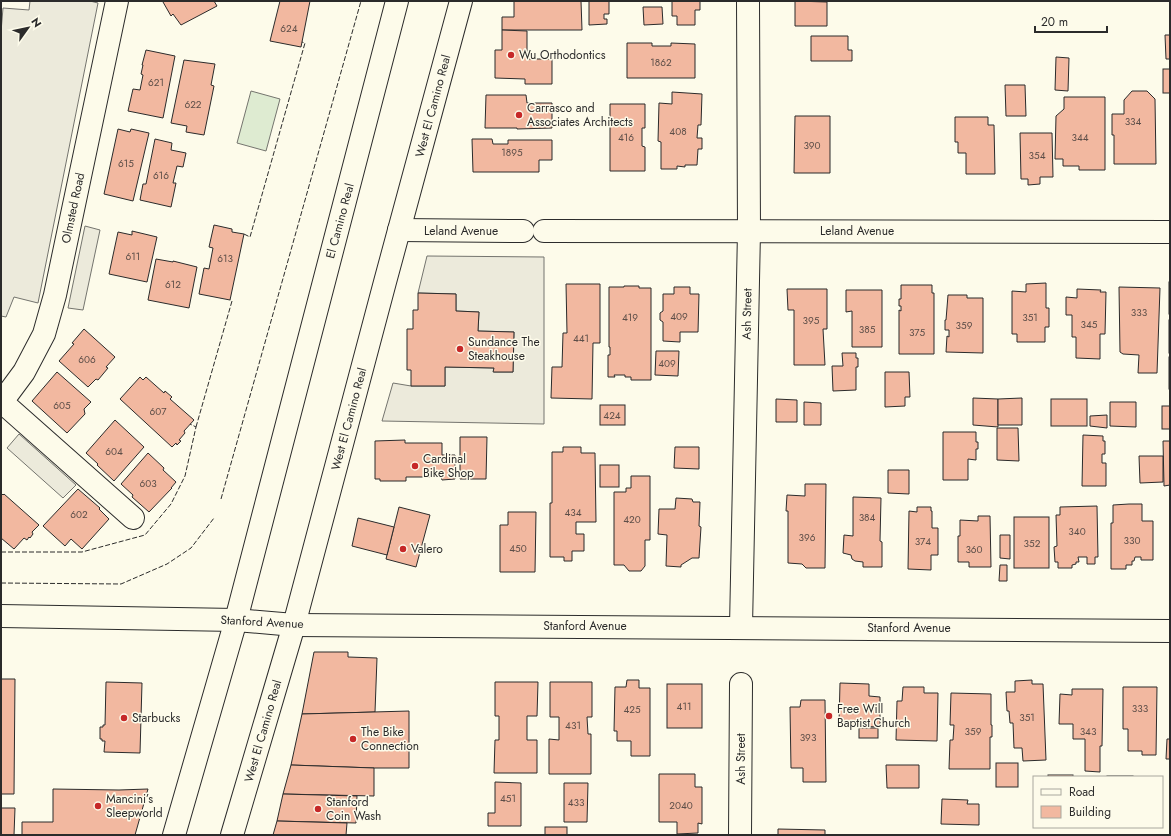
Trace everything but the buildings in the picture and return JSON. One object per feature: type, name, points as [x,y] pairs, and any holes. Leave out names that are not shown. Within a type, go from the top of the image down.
[{"type":"street","name":"Olmsted Road","points":[[2,402],[24,372],[44,334],[54,295],[117,1]]},
{"type":"street","name":"El Camino Real","points":[[236,620],[397,1]]},
{"type":"street","name":"West El Camino Real","points":[[232,835],[294,625],[461,1]]},
{"type":"street","name":"Ash Street","points":[[741,627],[749,231],[748,1]]},
{"type":"street","name":"Leland Avenue","points":[[399,230],[522,231]]},
{"type":"street","name":"Leland Avenue","points":[[544,231],[1170,232]]},
{"type":"street","points":[[2,402],[133,518]]},
{"type":"street","name":"Stanford Avenue","points":[[1,616],[236,620],[294,625],[1170,631]]},
{"type":"street","points":[[174,835],[236,620]]},
{"type":"street","name":"Ash Street","points":[[740,835],[741,684]]},
{"type":"green space","points":[[251,91],[280,99],[266,151],[237,143]]},
{"type":"shaded area","points":[[30,1],[90,1],[98,3],[38,303],[14,297],[6,317],[1,316],[1,32],[3,8],[29,10]]},
{"type":"shaded area","points":[[85,226],[100,230],[83,310],[68,308]]},
{"type":"shaded area","points":[[427,256],[544,257],[544,424],[382,421],[393,383],[411,386],[445,386],[445,367],[494,368],[494,372],[513,372],[514,332],[478,331],[479,312],[456,311],[456,294],[418,293]]},
{"type":"shaded area","points":[[19,434],[76,485],[63,498],[7,448]]},
{"type":"fence","points":[[221,499],[361,1]]},
{"type":"fence","points":[[244,234],[250,237],[305,43],[302,42]]},
{"type":"fence","points":[[196,427],[232,301],[230,300]]},
{"type":"fence","points":[[1,552],[82,552],[145,535],[171,504],[185,476],[196,427],[190,424]]},
{"type":"fence","points":[[1,583],[121,584],[167,564],[191,548],[214,518]]},
{"type":"place","name":"Wu Orthodontics","points":[[511,55]]},
{"type":"place","name":"Carrasco and Associates Architects","points":[[519,115]]},
{"type":"place","name":"Sundance The Steakhouse","points":[[460,349]]},
{"type":"place","name":"Cardinal Bike Shop","points":[[415,466]]},
{"type":"place","name":"Valero","points":[[403,549]]},
{"type":"place","name":"Free Will Baptist Church","points":[[829,716]]},
{"type":"place","name":"Starbucks","points":[[124,718]]},
{"type":"place","name":"The Bike Connection","points":[[353,739]]},
{"type":"place","name":"Mancini’s Sleepworld","points":[[98,806]]},
{"type":"place","name":"Stanford Coin Wash","points":[[318,809]]}]
